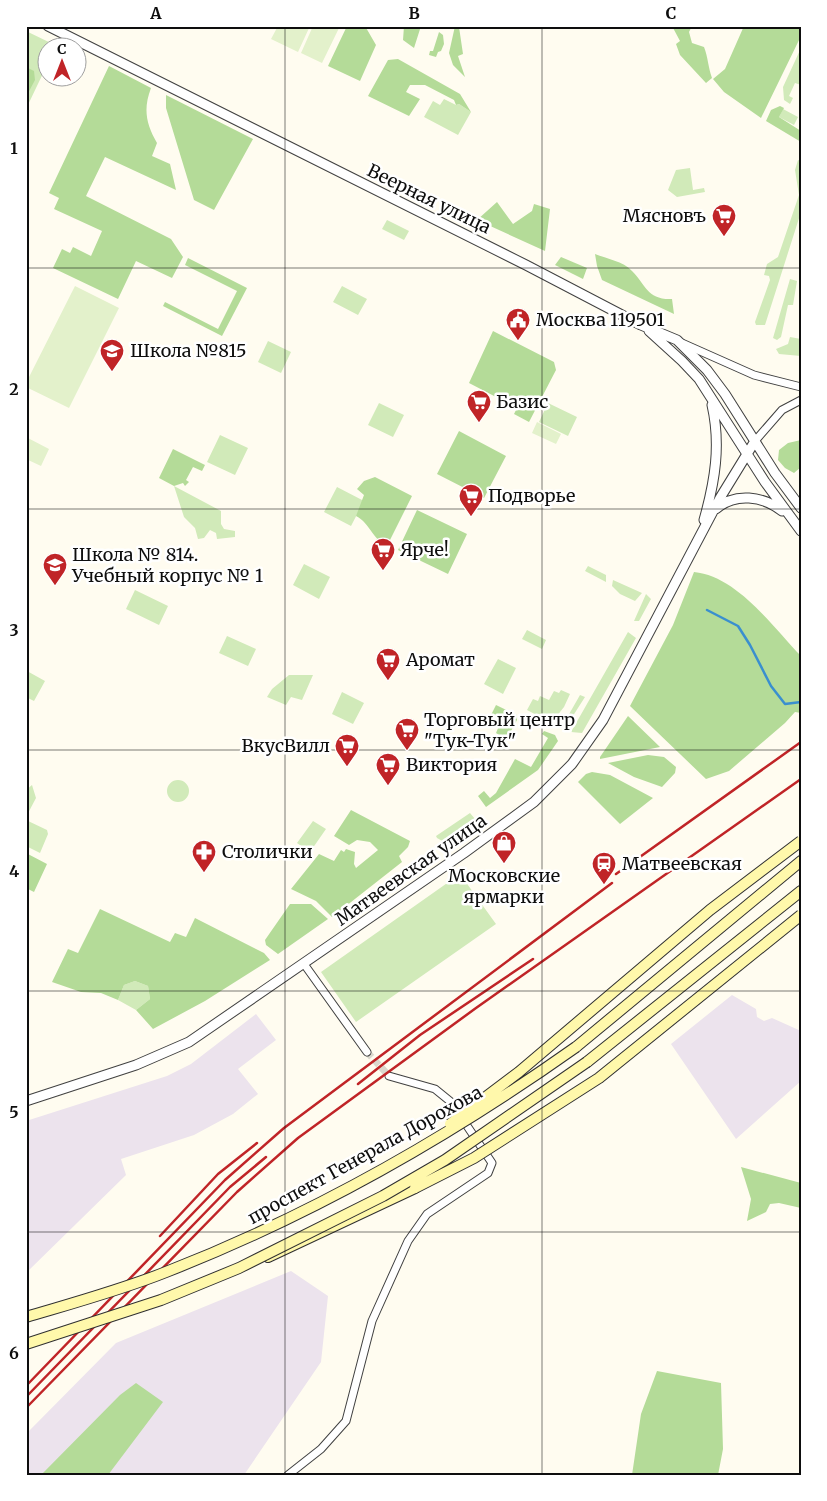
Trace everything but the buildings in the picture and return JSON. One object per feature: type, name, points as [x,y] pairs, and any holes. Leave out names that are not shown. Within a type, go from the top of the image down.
[{"type":"main road","points":[[417,1149],[519,1072],[710,910],[801,841]]},
{"type":"main road","name":"проспект Генерала Дорохова","points":[[26,1317],[147,1279],[239,1242],[307,1209],[480,1112],[576,1047],[801,861]]},
{"type":"main road","name":"проспект Генерала Дорохова","points":[[26,1344],[161,1300],[239,1268],[383,1196],[445,1160],[587,1062],[801,891]]},
{"type":"main road","points":[[239,1268],[288,1250],[416,1188],[474,1158],[522,1128],[599,1078],[801,915]]},
{"type":"street","name":"Веерная улица","points":[[48,26],[526,265],[641,325],[754,375],[801,387]]},
{"type":"street","points":[[641,325],[682,361],[711,398],[746,454],[801,531]]},
{"type":"street","points":[[677,340],[707,370],[725,394],[801,508]]},
{"type":"street","points":[[699,538],[716,473],[716,423],[711,398]]},
{"type":"street","points":[[699,538],[755,441],[782,410],[801,400]]},
{"type":"street","points":[[714,510],[732,500],[756,498],[774,505],[791,518]]},
{"type":"street","name":"Матвеевская улица","points":[[26,1101],[163,1055],[189,1042],[304,964],[534,802],[562,775],[590,741],[614,702],[699,538]]},
{"type":"street","points":[[304,964],[367,1052]]},
{"type":"street","points":[[288,1475],[321,1449],[346,1421],[372,1321],[408,1241],[427,1214],[488,1173],[492,1163],[451,1102],[435,1089],[389,1076]]},
{"type":"shaded area","points":[[732,995],[756,1009],[757,1017],[764,1021],[772,1018],[801,1031],[801,1081],[736,1139],[671,1044]]},
{"type":"shaded area","points":[[256,1014],[276,1040],[238,1069],[258,1094],[233,1114],[194,1135],[121,1159],[126,1175],[26,1273],[26,1121],[167,1076],[191,1064]]},
{"type":"shaded area","points":[[291,1271],[328,1296],[321,1362],[244,1475],[26,1475],[26,1434],[116,1343]]},
{"type":"green space","points":[[278,26],[310,26],[298,52],[271,39]]},
{"type":"green space","points":[[313,26],[340,26],[322,63],[301,53]]},
{"type":"green space","points":[[347,26],[365,26],[376,45],[360,81],[328,66]]},
{"type":"green space","points":[[404,26],[421,26],[414,48],[403,40]]},
{"type":"green space","points":[[455,26],[459,27],[463,54],[458,56],[465,77],[453,65],[449,53]]},
{"type":"green space","points":[[672,26],[692,26],[689,32],[692,43],[704,47],[712,78],[706,83],[680,55],[676,44],[680,41]]},
{"type":"green space","points":[[744,26],[801,26],[801,36],[761,118],[724,92],[713,79],[725,69]]},
{"type":"green space","points":[[26,31],[40,38],[38,38],[38,84],[26,109]]},
{"type":"green space","points":[[439,32],[443,35],[444,44],[436,57],[429,55],[430,51],[433,51]]},
{"type":"green space","points":[[801,48],[801,85],[795,83],[789,96],[793,98],[790,104],[784,100],[783,87]]},
{"type":"green space","points":[[398,59],[460,94],[471,112],[459,104],[456,105],[454,100],[425,85],[410,85],[406,92],[420,99],[409,116],[368,96],[388,60]]},
{"type":"green space","points":[[109,66],[151,88],[146,110],[150,129],[157,143],[152,156],[170,164],[176,190],[105,157],[86,196],[171,239],[183,257],[172,278],[136,261],[118,299],[53,268],[62,249],[70,253],[73,247],[91,256],[102,231],[54,209],[59,198],[49,193]]},
{"type":"green space","points":[[26,67],[34,71],[35,80],[26,97]]},
{"type":"green space","points":[[166,95],[253,139],[214,210],[194,200],[166,108]]},
{"type":"green space","points":[[444,99],[456,105],[459,104],[471,112],[458,135],[424,117],[433,101],[440,105]]},
{"type":"green space","points":[[780,106],[784,108],[779,117],[801,131],[801,142],[766,121],[771,110]]},
{"type":"green space","points":[[783,109],[798,117],[794,125],[779,117]]},
{"type":"green space","points":[[798,160],[801,161],[801,212],[765,325],[756,325],[755,322],[770,280],[769,276],[764,275],[767,264],[778,257],[799,195],[795,170]]},
{"type":"green space","points":[[690,168],[693,190],[704,188],[705,192],[677,197],[668,190],[676,170]]},
{"type":"green space","points":[[497,202],[513,224],[532,211],[534,204],[550,209],[545,251],[477,220]]},
{"type":"green space","points":[[387,220],[409,231],[404,240],[382,229]]},
{"type":"green space","points":[[595,254],[628,268],[637,276],[648,291],[657,297],[672,299],[674,314],[602,280]]},
{"type":"green space","points":[[561,257],[587,268],[583,279],[555,265]]},
{"type":"green space","points":[[188,258],[247,288],[222,336],[163,306],[165,302],[218,329],[237,291],[185,265]]},
{"type":"green space","points":[[790,279],[797,281],[793,305],[788,305],[781,337],[777,340],[773,338]]},
{"type":"green space","points":[[75,286],[119,308],[69,408],[26,387],[26,383]]},
{"type":"green space","points":[[342,286],[367,299],[358,315],[333,302]]},
{"type":"green space","points":[[493,331],[554,362],[556,370],[529,422],[514,414],[517,408],[469,383]]},
{"type":"green space","points":[[790,337],[801,339],[801,356],[779,354],[776,349],[788,344]]},
{"type":"green space","points":[[268,341],[291,352],[281,373],[258,362]]},
{"type":"green space","points":[[379,403],[404,415],[393,437],[368,425]]},
{"type":"green space","points":[[548,403],[577,417],[568,436],[539,422]]},
{"type":"green space","points":[[537,422],[561,434],[556,444],[532,433]]},
{"type":"green space","points":[[459,431],[506,456],[484,498],[437,474]]},
{"type":"green space","points":[[220,435],[248,448],[235,475],[207,462]]},
{"type":"green space","points":[[26,437],[49,449],[41,466],[26,459]]},
{"type":"green space","points":[[801,440],[801,467],[794,473],[785,468],[778,460],[779,450],[788,443]]},
{"type":"green space","points":[[173,449],[205,465],[202,471],[193,467],[186,480],[189,482],[185,486],[183,483],[174,486],[159,478]]},
{"type":"green space","points":[[375,477],[412,496],[387,546],[356,516],[364,495],[357,489],[364,481]]},
{"type":"green space","points":[[174,486],[221,511],[221,524],[224,529],[235,531],[235,537],[217,539],[216,533],[210,530],[204,538],[198,539],[195,528],[184,517]]},
{"type":"green space","points":[[337,487],[364,501],[351,526],[324,512]]},
{"type":"green space","points":[[417,510],[467,534],[448,574],[398,550]]},
{"type":"green space","points":[[304,564],[330,577],[319,599],[293,585]]},
{"type":"green space","points":[[588,566],[606,575],[606,582],[585,571]]},
{"type":"green space","points":[[694,572],[710,576],[725,583],[739,593],[766,618],[801,656],[801,713],[795,712],[785,723],[729,771],[706,779],[630,706],[673,625]]},
{"type":"green space","points":[[613,580],[642,593],[635,601],[620,594],[612,586]]},
{"type":"green space","points":[[135,590],[168,606],[159,625],[126,609]]},
{"type":"green space","points":[[646,594],[651,599],[639,621],[634,621]]},
{"type":"green space","points":[[527,630],[546,640],[542,649],[522,639]]},
{"type":"green space","points":[[628,632],[636,638],[582,733],[571,732]]},
{"type":"green space","points":[[227,636],[256,649],[248,666],[219,653]]},
{"type":"green space","points":[[498,659],[516,668],[503,694],[484,684]]},
{"type":"green space","points":[[27,671],[45,681],[34,701],[26,697]]},
{"type":"green space","points":[[289,675],[313,675],[302,700],[291,697],[286,705],[267,697],[272,689]]},
{"type":"green space","points":[[561,690],[570,694],[564,707],[556,717],[548,721],[527,710],[533,699],[538,701],[540,696],[549,700],[554,691],[559,693]]},
{"type":"green space","points":[[342,692],[364,703],[353,724],[332,714]]},
{"type":"green space","points":[[580,695],[585,697],[569,722],[568,716]]},
{"type":"green space","points":[[496,705],[517,715],[517,720],[505,742],[497,738],[499,735],[496,733],[499,726],[488,721]]},
{"type":"green space","points":[[628,716],[660,747],[600,759],[600,757]]},
{"type":"green space","points":[[544,731],[555,735],[558,741],[538,770],[486,807],[478,796],[484,791],[490,798],[496,793],[515,759],[531,767],[548,738],[542,734]]},
{"type":"green space","points":[[648,755],[664,757],[676,767],[675,773],[662,787],[634,777],[608,763]]},
{"type":"green space","points":[[592,772],[610,775],[653,798],[620,824],[578,782],[586,774]]},
{"type":"green space","points":[[178,780],[186,783],[189,791],[186,799],[178,802],[170,799],[167,791],[170,783]]},
{"type":"green space","points":[[32,785],[36,798],[26,817],[26,790]]},
{"type":"green space","points":[[351,810],[410,841],[408,847],[399,856],[402,862],[332,917],[316,901],[291,889],[319,854],[334,861],[341,850],[344,852],[346,849],[355,852],[354,864],[356,868],[378,850],[370,842],[357,840],[349,845],[334,836]]},
{"type":"green space","points":[[470,813],[475,819],[444,842],[437,838],[436,836]]},
{"type":"green space","points":[[26,820],[47,830],[48,834],[40,853],[26,846]]},
{"type":"green space","points":[[313,821],[326,829],[310,852],[297,843]]},
{"type":"green space","points":[[26,853],[47,864],[34,892],[26,888]]},
{"type":"green space","points":[[460,874],[496,924],[356,1022],[321,972]]},
{"type":"green space","points":[[290,904],[311,904],[328,919],[278,954],[266,945],[265,940]]},
{"type":"green space","points":[[100,909],[170,942],[175,933],[186,937],[195,918],[264,953],[270,960],[205,1001],[153,1029],[136,1010],[150,999],[148,986],[135,981],[124,985],[118,1000],[101,993],[81,992],[52,982],[68,949],[78,953]]},
{"type":"green space","points":[[135,981],[148,986],[150,999],[136,1010],[118,1000],[124,985]]},
{"type":"green space","points":[[741,1167],[801,1183],[801,1208],[779,1203],[770,1204],[766,1212],[747,1221],[751,1199]]},
{"type":"green space","points":[[657,1371],[721,1383],[723,1449],[718,1475],[632,1475],[641,1414]]},
{"type":"green space","points":[[136,1383],[163,1402],[108,1475],[41,1475],[120,1395]]},
{"type":"waterway","points":[[707,610],[738,626],[771,686],[785,704],[801,702]]},
{"type":"tunnel","points":[[367,1052],[389,1076]]},
{"type":"railway","points":[[616,874],[801,742]]},
{"type":"railway","points":[[26,1408],[237,1192],[298,1138],[476,1008],[801,779]]},
{"type":"railway","points":[[26,1386],[225,1180],[284,1128],[612,883]]},
{"type":"railway","points":[[358,1084],[420,1035],[533,959]]},
{"type":"railway","points":[[160,1236],[218,1174],[257,1143]]},
{"type":"railway","points":[[26,1397],[230,1187],[266,1157]]},
{"type":"place","name":"Мясновъ","points":[[724,237]]},
{"type":"place","name":"Москва 119501","points":[[518,341]]},
{"type":"place","name":"Школа №815","points":[[112,372]]},
{"type":"place","name":"Базис","points":[[479,423]]},
{"type":"place","name":"Подворье","points":[[471,517]]},
{"type":"place","name":"Ярче!","points":[[383,571]]},
{"type":"place","name":"Школа № 814. Учебный корпус № 1","points":[[55,586]]},
{"type":"place","name":"Аромат","points":[[388,681]]},
{"type":"place","name":"Торговый центр \"Тук-Тук\"","points":[[407,751]]},
{"type":"place","name":"ВкусВилл","points":[[347,767]]},
{"type":"place","name":"Виктория","points":[[388,786]]},
{"type":"place","name":"Московские ярмарки","points":[[504,864]]},
{"type":"place","name":"Столички","points":[[204,873]]},
{"type":"place","name":"Матвеевская","points":[[604,885]]}]
